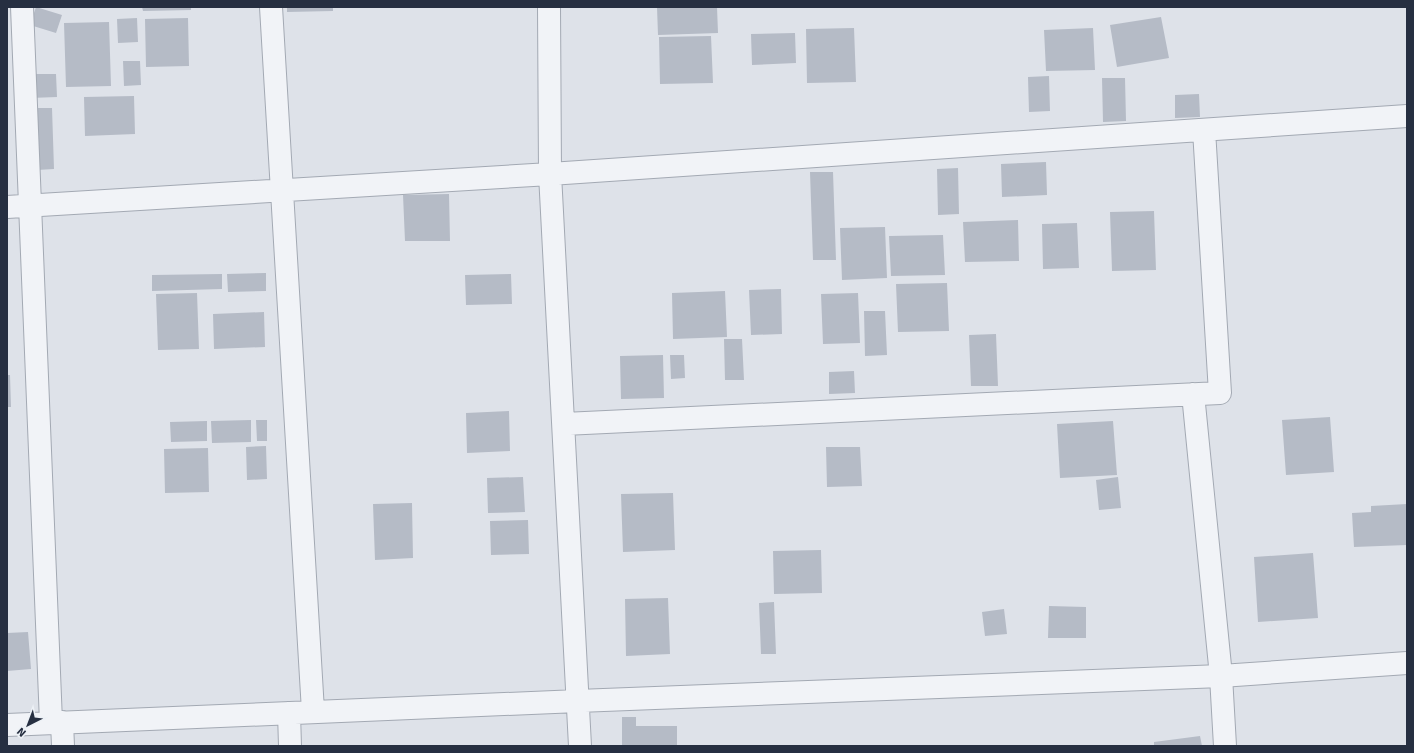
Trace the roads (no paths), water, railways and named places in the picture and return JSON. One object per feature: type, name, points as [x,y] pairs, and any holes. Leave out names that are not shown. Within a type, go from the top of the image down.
[{"type":"street","points":[[22,7],[30,206],[57,722],[62,746]]},
{"type":"street","points":[[271,7],[313,712]]},
{"type":"street","points":[[549,7],[550,174],[580,746]]},
{"type":"street","points":[[7,207],[550,174],[1407,116]]},
{"type":"street","points":[[564,424],[1220,393],[1204,130]]},
{"type":"street","points":[[1193,394],[1221,676],[1225,746]]},
{"type":"street","points":[[7,725],[578,700],[1221,676],[1407,663]]},
{"type":"street","points":[[289,713],[290,746]]}]
